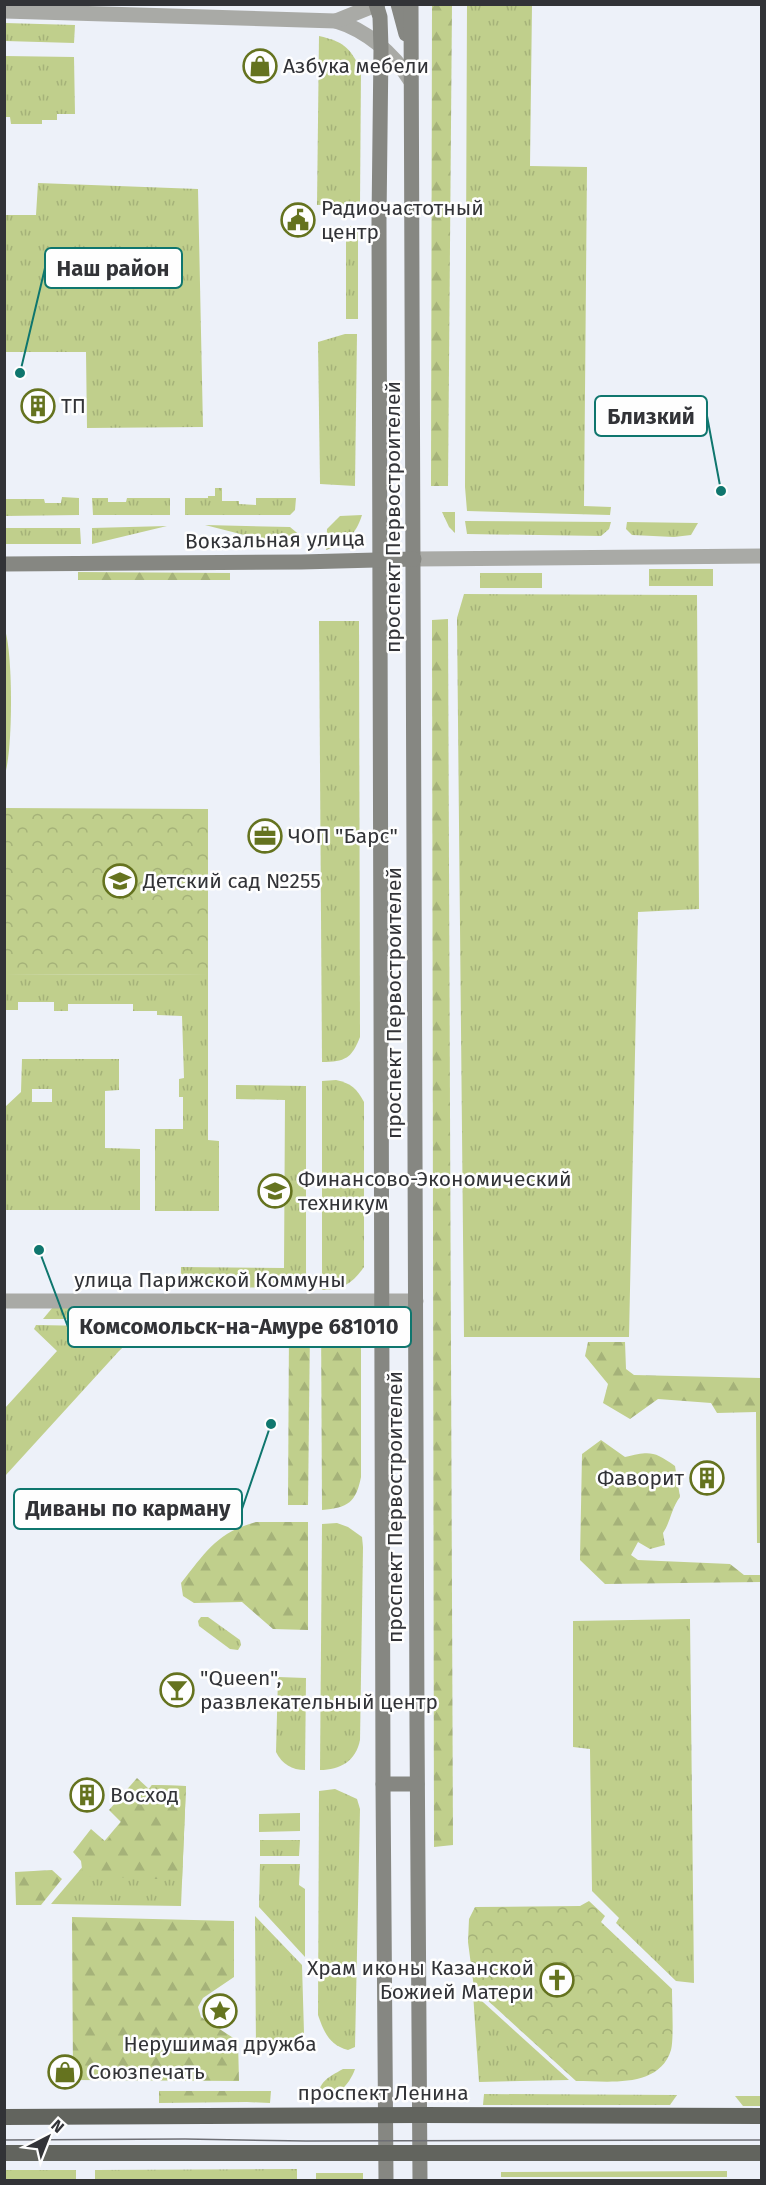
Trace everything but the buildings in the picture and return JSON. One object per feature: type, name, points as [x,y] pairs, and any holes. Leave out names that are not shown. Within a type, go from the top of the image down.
[{"type":"highway","name":"проспект Ленина","points":[[4,2117],[762,2116]]},
{"type":"highway","points":[[4,2153],[762,2153]]},
{"type":"main road","points":[[381,48],[392,4]]},
{"type":"main road","points":[[398,4],[410,51]]},
{"type":"main road","name":"проспект Первостроителей","points":[[411,4],[420,2181]]},
{"type":"main road","points":[[377,5],[380,17],[381,48]]},
{"type":"main road","name":"проспект Первостроителей","points":[[381,48],[379,208],[381,1301],[386,2181]]},
{"type":"main road","name":"Вокзальная улица","points":[[4,564],[414,559]]},
{"type":"main road","points":[[383,1784],[417,1784]]},
{"type":"street","points":[[336,21],[377,5]]},
{"type":"street","points":[[4,11],[336,21],[358,29],[404,70],[410,80]]},
{"type":"street","name":"Вокзальная улица","points":[[414,559],[762,556]]},
{"type":"street","name":"улица Парижской Коммуны","points":[[4,1301],[416,1301]]},
{"type":"green space","points":[[452,4],[448,486],[431,486],[432,5]]},
{"type":"green space","points":[[467,5],[532,5],[530,166],[587,167],[584,506],[611,507],[610,515],[467,511],[465,487]]},
{"type":"green space","points":[[5,23],[75,25],[74,43],[5,41]]},
{"type":"green space","points":[[319,36],[334,40],[344,46],[361,69],[360,204],[317,205]]},
{"type":"green space","points":[[5,56],[74,57],[75,114],[57,114],[57,120],[42,120],[42,124],[11,124],[10,117],[5,117]]},
{"type":"green space","points":[[38,183],[198,189],[203,427],[87,428],[86,352],[5,352],[5,215],[36,215]]},
{"type":"green space","points":[[346,226],[358,226],[358,319],[346,319]]},
{"type":"green space","points":[[345,334],[357,334],[355,486],[320,484],[318,342]]},
{"type":"green space","points":[[215,488],[222,488],[222,501],[239,501],[239,504],[256,505],[256,498],[296,498],[295,510],[290,515],[185,515],[185,498],[215,496]]},
{"type":"green space","points":[[62,497],[79,498],[79,515],[5,516],[5,499],[44,499],[45,503],[61,503]]},
{"type":"green space","points":[[92,498],[108,498],[108,502],[126,502],[127,498],[170,498],[170,515],[93,515]]},
{"type":"green space","points":[[442,512],[455,512],[455,533],[449,527]]},
{"type":"green space","points":[[362,515],[357,528],[349,537],[339,545],[326,550],[327,529],[340,516]]},
{"type":"green space","points":[[465,521],[611,522],[609,529],[601,536],[467,534]]},
{"type":"green space","points":[[627,522],[698,523],[691,535],[674,537],[632,535],[626,529]]},
{"type":"green space","points":[[205,525],[290,527],[302,537],[260,539]]},
{"type":"green space","points":[[167,526],[92,544],[92,528]]},
{"type":"green space","points":[[5,528],[80,528],[81,544],[5,544]]},
{"type":"green space","points":[[649,569],[713,569],[713,586],[649,586]]},
{"type":"green space","points":[[78,572],[230,573],[230,580],[78,580]]},
{"type":"green space","points":[[480,573],[542,573],[542,588],[480,588]]},
{"type":"green space","points":[[464,594],[697,595],[699,909],[638,912],[629,1337],[464,1337],[457,618]]},
{"type":"green space","points":[[448,619],[453,1845],[434,1847],[432,620]]},
{"type":"green space","points":[[319,621],[359,621],[360,1037],[354,1050],[347,1057],[337,1061],[322,1062]]},
{"type":"green space","points":[[5,630],[10,659],[11,702],[10,744],[5,774]]},
{"type":"green space","points":[[5,808],[208,809],[208,975],[5,974]]},
{"type":"green space","points":[[5,974],[208,975],[208,1140],[219,1141],[219,1211],[155,1211],[155,1129],[183,1129],[183,1097],[179,1097],[179,1079],[184,1078],[182,1016],[157,1015],[157,1011],[133,1011],[133,1004],[68,1004],[68,1011],[54,1011],[54,1002],[18,1002],[18,1010],[5,1010]]},
{"type":"green space","points":[[22,1059],[119,1059],[119,1090],[105,1091],[105,1148],[140,1149],[140,1210],[5,1210],[5,1107],[21,1092]],"holes":[[[32,1089],[52,1089],[52,1102],[32,1102]]]},
{"type":"green space","points":[[336,1080],[353,1087],[364,1102],[364,1267],[346,1284],[335,1289],[322,1290],[322,1081]]},
{"type":"green space","points":[[236,1085],[306,1086],[306,1288],[181,1287],[181,1267],[284,1268],[285,1100],[236,1099]]},
{"type":"green space","points":[[53,1307],[153,1310],[145,1319],[43,1319]]},
{"type":"green space","points":[[335,1313],[352,1322],[361,1338],[361,1477],[356,1492],[349,1502],[338,1508],[322,1510],[321,1314]]},
{"type":"green space","points":[[36,1325],[144,1327],[119,1351],[5,1476],[5,1408],[57,1351],[34,1329]]},
{"type":"green space","points":[[310,1327],[308,1505],[288,1505],[289,1328]]},
{"type":"green space","points":[[588,1342],[625,1342],[626,1369],[634,1375],[761,1378],[761,1543],[757,1543],[756,1412],[717,1413],[711,1403],[658,1399],[630,1419],[603,1403],[608,1384],[585,1356]]},
{"type":"green space","points":[[601,1440],[625,1457],[652,1454],[662,1457],[675,1466],[680,1497],[663,1533],[665,1545],[650,1549],[638,1542],[631,1555],[638,1560],[730,1564],[744,1575],[761,1575],[761,1582],[605,1584],[580,1560],[582,1454]]},
{"type":"green space","points":[[256,1522],[308,1522],[308,1630],[273,1629],[242,1602],[194,1603],[183,1596],[181,1583],[213,1545],[231,1532]]},
{"type":"green space","points":[[337,1523],[348,1527],[362,1537],[360,1740],[355,1754],[346,1763],[327,1770],[320,1770],[322,1524]]},
{"type":"green space","points":[[201,1617],[208,1617],[240,1640],[241,1645],[238,1650],[230,1649],[199,1626],[198,1621]]},
{"type":"green space","points":[[690,1619],[694,1983],[676,1981],[616,1923],[619,1918],[592,1891],[590,1749],[573,1747],[573,1621]]},
{"type":"green space","points":[[278,1677],[306,1678],[305,1770],[288,1766],[276,1752]]},
{"type":"green space","points":[[137,1778],[149,1789],[152,1785],[186,1786],[182,1880],[83,1876],[81,1861],[73,1852],[91,1829],[106,1842],[121,1822],[109,1810]]},
{"type":"green space","points":[[152,1785],[186,1786],[181,1906],[51,1904]]},
{"type":"green space","points":[[335,1789],[357,1799],[360,1809],[355,2047],[348,2050],[336,2045],[328,2037],[318,2015],[319,1791]]},
{"type":"green space","points":[[300,1813],[300,1831],[259,1832],[259,1814]]},
{"type":"green space","points":[[260,1840],[300,1840],[299,1856],[260,1856]]},
{"type":"green space","points":[[260,1864],[300,1864],[299,1885],[305,1889],[305,1957],[259,1907]]},
{"type":"green space","points":[[52,1870],[62,1879],[41,1905],[16,1905],[15,1872]]},
{"type":"green space","points":[[589,1901],[605,1916],[601,1922],[672,1989],[671,2050],[665,2063],[644,2077],[617,2081],[576,2081],[474,1988],[468,1942],[469,1919],[475,1907],[580,1906]]},
{"type":"green space","points":[[255,1916],[302,1965],[304,2033],[294,2043],[277,2049],[256,2050]]},
{"type":"green space","points":[[72,1917],[234,1921],[234,1977],[203,1998],[198,2007],[201,2017],[238,2041],[239,2081],[73,2080]]},
{"type":"green space","points":[[473,1993],[569,2080],[479,2082]]},
{"type":"green space","points":[[343,2069],[355,2069],[345,2086],[330,2098],[317,2101],[322,2084]]},
{"type":"green space","points":[[159,2091],[247,2091],[247,2102],[159,2103]]},
{"type":"green space","points":[[247,2091],[271,2091],[270,2103],[247,2102]]},
{"type":"green space","points":[[484,2094],[677,2095],[670,2105],[483,2105]]},
{"type":"green space","points":[[735,2096],[761,2096],[761,2106],[743,2106]]},
{"type":"green space","points":[[297,2169],[297,2180],[95,2180],[95,2170]]},
{"type":"green space","points":[[5,2170],[76,2170],[76,2180],[5,2180]]},
{"type":"green space","points":[[727,2171],[727,2177],[501,2177],[501,2172]]},
{"type":"green space","points":[[316,2173],[363,2173],[363,2180],[316,2180]]},
{"type":"tram line","points":[[4,2140],[762,2140]]},
{"type":"place","name":"Азбука мебели","points":[[260,66]]},
{"type":"place","name":"Радиочастотный центр","points":[[298,220]]},
{"type":"place","name":"Наш район","points":[[20,373]]},
{"type":"place","name":"ТП","points":[[38,406]]},
{"type":"place","name":"Близкий","points":[[721,491]]},
{"type":"place","name":"ЧОП \"Барс\"","points":[[265,836]]},
{"type":"place","name":"Детский сад №255","points":[[120,881]]},
{"type":"place","name":"Финансово-Экономический техникум","points":[[275,1191]]},
{"type":"place","name":"Комсомольск-на-Амуре 681010","points":[[39,1250]]},
{"type":"place","name":"Диваны по карману","points":[[271,1424]]},
{"type":"place","name":"Фаворит","points":[[707,1478]]},
{"type":"place","name":"\"Queen\", развлекательный центр","points":[[177,1690]]},
{"type":"place","name":"Восход","points":[[87,1795]]},
{"type":"place","name":"Храм иконы Казанской Божией Матери","points":[[557,1980]]},
{"type":"place","name":"Нерушимая дружба","points":[[220,2011]]},
{"type":"place","name":"Союзпечать","points":[[65,2072]]}]
